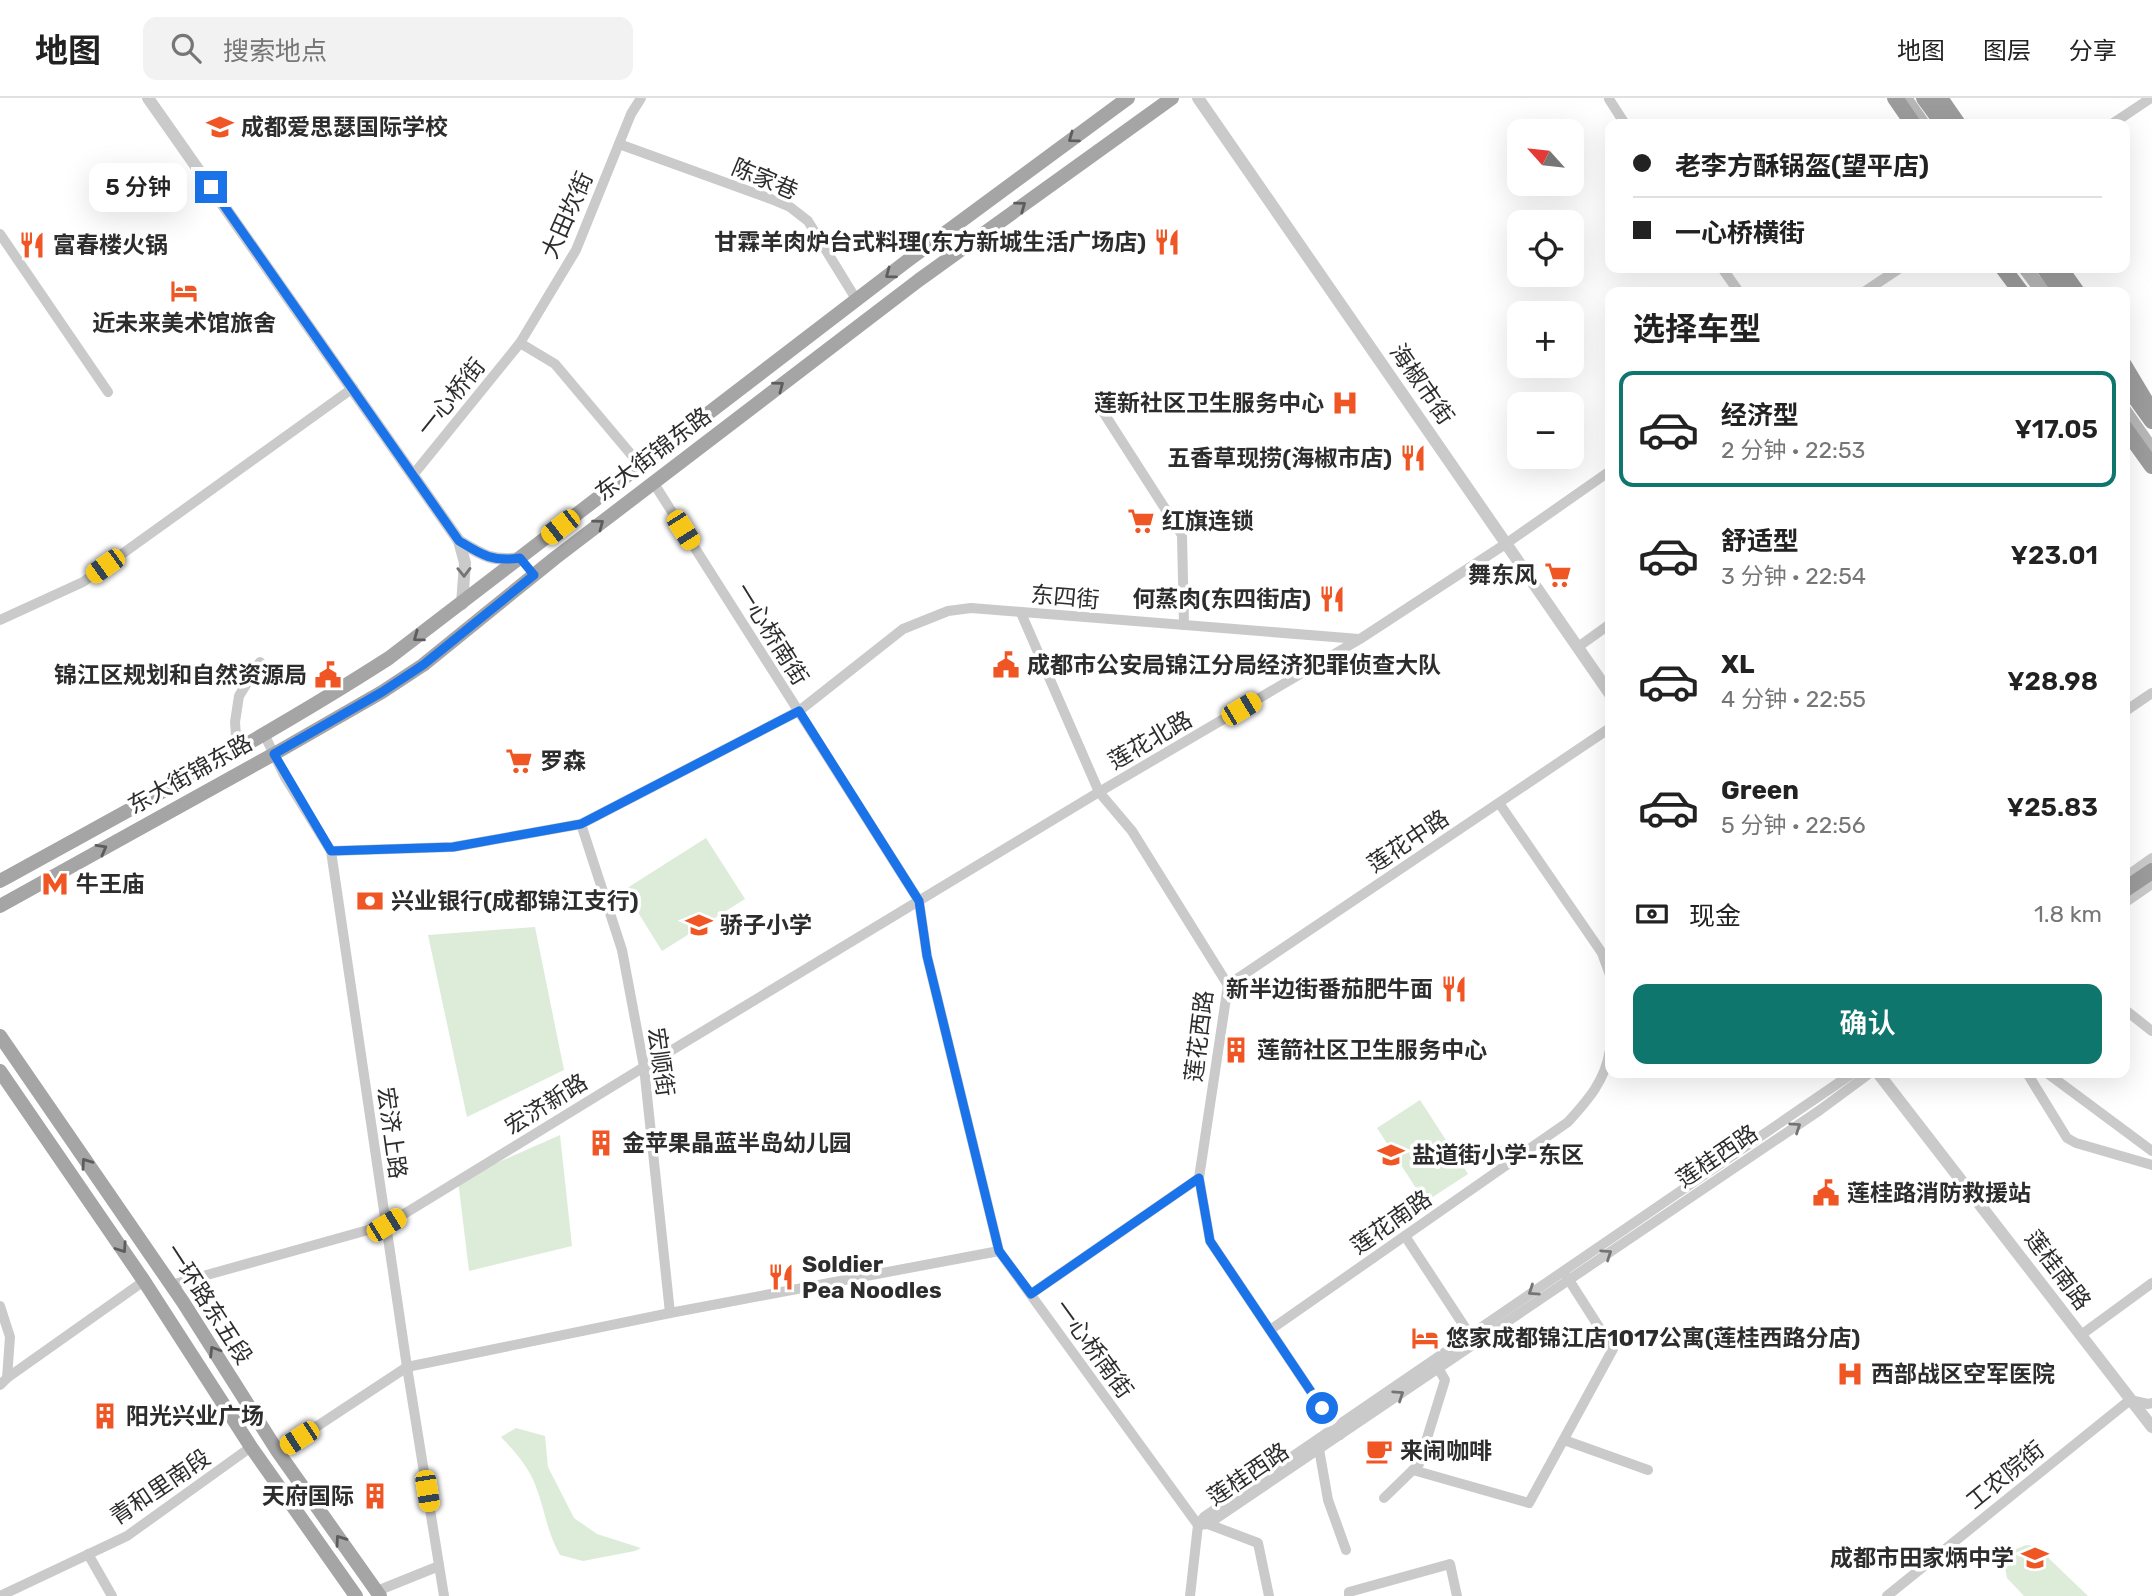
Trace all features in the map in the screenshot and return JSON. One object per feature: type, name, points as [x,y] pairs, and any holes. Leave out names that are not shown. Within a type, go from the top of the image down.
[{"type":"highway","points":[[1924,98],[1939,119]]},
{"type":"highway","points":[[1940,98],[1955,119]]},
{"type":"highway","points":[[1899,99],[1906,119]]},
{"type":"highway","points":[[1899,99],[1910,119]]},
{"type":"highway","points":[[2130,376],[2152,410]]},
{"type":"highway","points":[[2130,390],[2152,421]]},
{"type":"highway","points":[[2130,435],[2152,466]]},
{"type":"highway","points":[[2130,441],[2152,459]]},
{"type":"highway","points":[[2130,886],[2152,871]]},
{"type":"main road","name":"东大街锦东路","points":[[0,881],[264,734],[379,665],[462,604],[856,299],[1128,98]]},
{"type":"main road","name":"东大街锦东路","points":[[0,906],[274,754],[423,665],[653,482],[919,279],[1172,98]]},
{"type":"main road","points":[[1933,98],[1948,119]]},
{"type":"main road","points":[[1899,99],[1918,119]]},
{"type":"main road","points":[[2130,419],[2152,450]]},
{"type":"main road","points":[[520,558],[534,575]]},
{"type":"main road","points":[[444,617],[460,635]]},
{"type":"main road","name":"一环路东五段","points":[[0,1036],[171,1285],[278,1452],[378,1594]]},
{"type":"main road","name":"一环路东五段","points":[[0,1071],[144,1280],[251,1447],[356,1596]]},
{"type":"street","points":[[148,98],[459,541],[465,563],[462,604]]},
{"type":"street","name":"大田坎街","points":[[520,343],[576,250],[631,114],[641,98]]},
{"type":"street","name":"海椒市街","points":[[1198,98],[1605,687]]},
{"type":"street","points":[[2120,119],[2151,98]]},
{"type":"street","points":[[1609,99],[1622,119]]},
{"type":"street","name":"陈家巷","points":[[619,144],[790,207],[808,221],[856,299]]},
{"type":"street","points":[[0,234],[108,392]]},
{"type":"street","points":[[1872,287],[1892,273]]},
{"type":"street","points":[[520,343],[555,364],[640,465]]},
{"type":"street","name":"一心桥街","points":[[413,475],[520,343]]},
{"type":"street","points":[[0,620],[83,582],[353,388]]},
{"type":"street","points":[[1098,404],[1182,535],[1184,625]]},
{"type":"street","name":"莲花北路","points":[[919,901],[1360,639],[1507,543],[1605,474]]},
{"type":"street","name":"一心桥南街","points":[[653,482],[919,901],[927,956],[999,1251],[1203,1525]]},
{"type":"street","points":[[459,541],[486,557],[503,560],[520,558]]},
{"type":"street","name":"东四街","points":[[331,851],[453,847],[581,824],[799,711],[895,636],[923,620],[948,611],[971,608],[1360,639]]},
{"type":"street","name":"莲花西路","points":[[1021,613],[1099,792],[1132,831],[1228,985],[1199,1178],[1210,1241],[1337,1431]]},
{"type":"street","points":[[1578,647],[1605,628]]},
{"type":"street","points":[[237,749],[235,722],[239,696],[260,662]]},
{"type":"street","points":[[2130,708],[2152,693]]},
{"type":"street","name":"莲花中路","points":[[1228,985],[1605,731]]},
{"type":"street","name":"宏济上路","points":[[264,734],[331,851],[407,1367],[444,1596]]},
{"type":"street","points":[[1499,803],[1605,961]]},
{"type":"street","name":"宏顺街","points":[[581,824],[622,950],[644,1067],[670,1313]]},
{"type":"street","points":[[2130,874],[2152,858]]},
{"type":"street","points":[[2130,898],[2152,884]]},
{"type":"street","name":"宏济新路","points":[[171,1285],[386,1225],[919,901]]},
{"type":"street","points":[[2130,1014],[2152,1031]]},
{"type":"street","name":"莲花南路","points":[[1270,1330],[1568,1122],[1589,1099],[1605,1072]]},
{"type":"street","name":"莲桂西路","points":[[1566,1276],[1846,1078]]},
{"type":"street","name":"莲桂西路","points":[[1203,1525],[1319,1449],[1337,1431],[1472,1339],[1820,1110],[1863,1078]]},
{"type":"street","name":"莲桂南路","points":[[1882,1078],[2152,1427]]},
{"type":"street","points":[[2030,1078],[2067,1138],[2152,1165]]},
{"type":"street","points":[[2053,1078],[2152,1151]]},
{"type":"street","points":[[1031,1294],[1199,1178]]},
{"type":"street","points":[[1405,1236],[1472,1339]]},
{"type":"street","points":[[278,1452],[407,1367],[670,1313],[999,1251]]},
{"type":"street","points":[[1413,1469],[1529,1503],[1613,1349],[1566,1276]]},
{"type":"street","points":[[4,1382],[144,1280]]},
{"type":"street","points":[[2081,1335],[2152,1283]]},
{"type":"street","points":[[0,1307],[10,1336],[4,1382]]},
{"type":"street","name":"莲桂西路","points":[[1203,1525],[1204,1517],[1438,1368],[1472,1339]]},
{"type":"street","points":[[1384,1497],[1419,1464],[1445,1380],[1438,1368]]},
{"type":"street","points":[[2130,1400],[2152,1403]]},
{"type":"street","name":"工农院街","points":[[1887,1596],[2130,1400]]},
{"type":"street","points":[[1564,1440],[1648,1470]]},
{"type":"street","name":"青和里南段","points":[[0,1595],[127,1536],[251,1447]]},
{"type":"street","points":[[1319,1449],[1328,1500],[1346,1550]]},
{"type":"street","points":[[1191,1596],[1203,1525],[1258,1543],[1269,1596]]},
{"type":"street","points":[[88,1554],[112,1596]]},
{"type":"street","points":[[1349,1596],[1349,1592],[1450,1564],[1457,1596]]},
{"type":"street","points":[[378,1594],[439,1566]]},
{"type":"green space","points":[[706,838],[745,899],[662,951],[624,890]]},
{"type":"green space","points":[[535,927],[564,1070],[467,1117],[428,935]]},
{"type":"green space","points":[[1420,1100],[1468,1174],[1425,1202],[1377,1128]]},
{"type":"green space","points":[[560,1135],[572,1246],[469,1271],[458,1180]]},
{"type":"green space","points":[[516,1428],[545,1436],[548,1467],[574,1518],[597,1534],[641,1548],[583,1561],[560,1555],[530,1473],[501,1437]]},
{"type":"green space","points":[[2026,1545],[2036,1546],[2088,1596],[2024,1596],[2007,1578],[2004,1563],[2014,1550]]},
{"type":"place","name":"成都爱思瑟国际学校","points":[[220,127]]},
{"type":"place","name":"甘霖羊肉炉台式料理(东方新城生活广场店)","points":[[1167,242]]},
{"type":"place","name":"富春楼火锅","points":[[32,245]]},
{"type":"place","name":"近未来美术馆旅舍","points":[[184,291]]},
{"type":"place","name":"莲新社区卫生服务中心","points":[[1345,403]]},
{"type":"place","name":"五香草现捞(海椒市店)","points":[[1413,458]]},
{"type":"place","name":"红旗连锁","points":[[1141,521]]},
{"type":"place","name":"舞东风","points":[[1558,575]]},
{"type":"place","name":"何蒸肉(东四街店)","points":[[1332,599]]},
{"type":"place","name":"成都市公安局锦江分局经济犯罪侦查大队","points":[[1006,665]]},
{"type":"place","name":"锦江区规划和自然资源局","points":[[328,675]]},
{"type":"place","name":"罗森","points":[[519,761]]},
{"type":"place","name":"牛王庙","points":[[55,884]]},
{"type":"place","name":"兴业银行(成都锦江支行)","points":[[370,901]]},
{"type":"place","name":"骄子小学","points":[[699,925]]},
{"type":"place","name":"新半边街番茄肥牛面","points":[[1454,989]]},
{"type":"place","name":"莲箭社区卫生服务中心","points":[[1236,1050]]},
{"type":"place","name":"金苹果晶蓝半岛幼儿园","points":[[601,1143]]},
{"type":"place","name":"盐道街小学-东区","points":[[1391,1155]]},
{"type":"place","name":"莲桂路消防救援站","points":[[1826,1193]]},
{"type":"place","name":"Soldier Pea Noodles","points":[[781,1277]]},
{"type":"place","name":"悠家成都锦江店1017公寓(莲桂西路分店)","points":[[1425,1338]]},
{"type":"place","name":"西部战区空军医院","points":[[1850,1374]]},
{"type":"place","name":"阳光兴业广场","points":[[105,1416]]},
{"type":"place","name":"来闹咖啡","points":[[1379,1451]]},
{"type":"place","name":"天府国际","points":[[375,1496]]},
{"type":"place","name":"成都市田家炳中学","points":[[2035,1558]]},
{"type":"route","points":[[211,187],[459,541],[486,557],[503,560],[520,558],[534,575],[423,665],[382,692],[274,754],[331,851],[453,847],[581,824],[799,711],[919,901],[927,956],[999,1251],[1031,1294],[1199,1178],[1210,1241],[1322,1408]]}]
